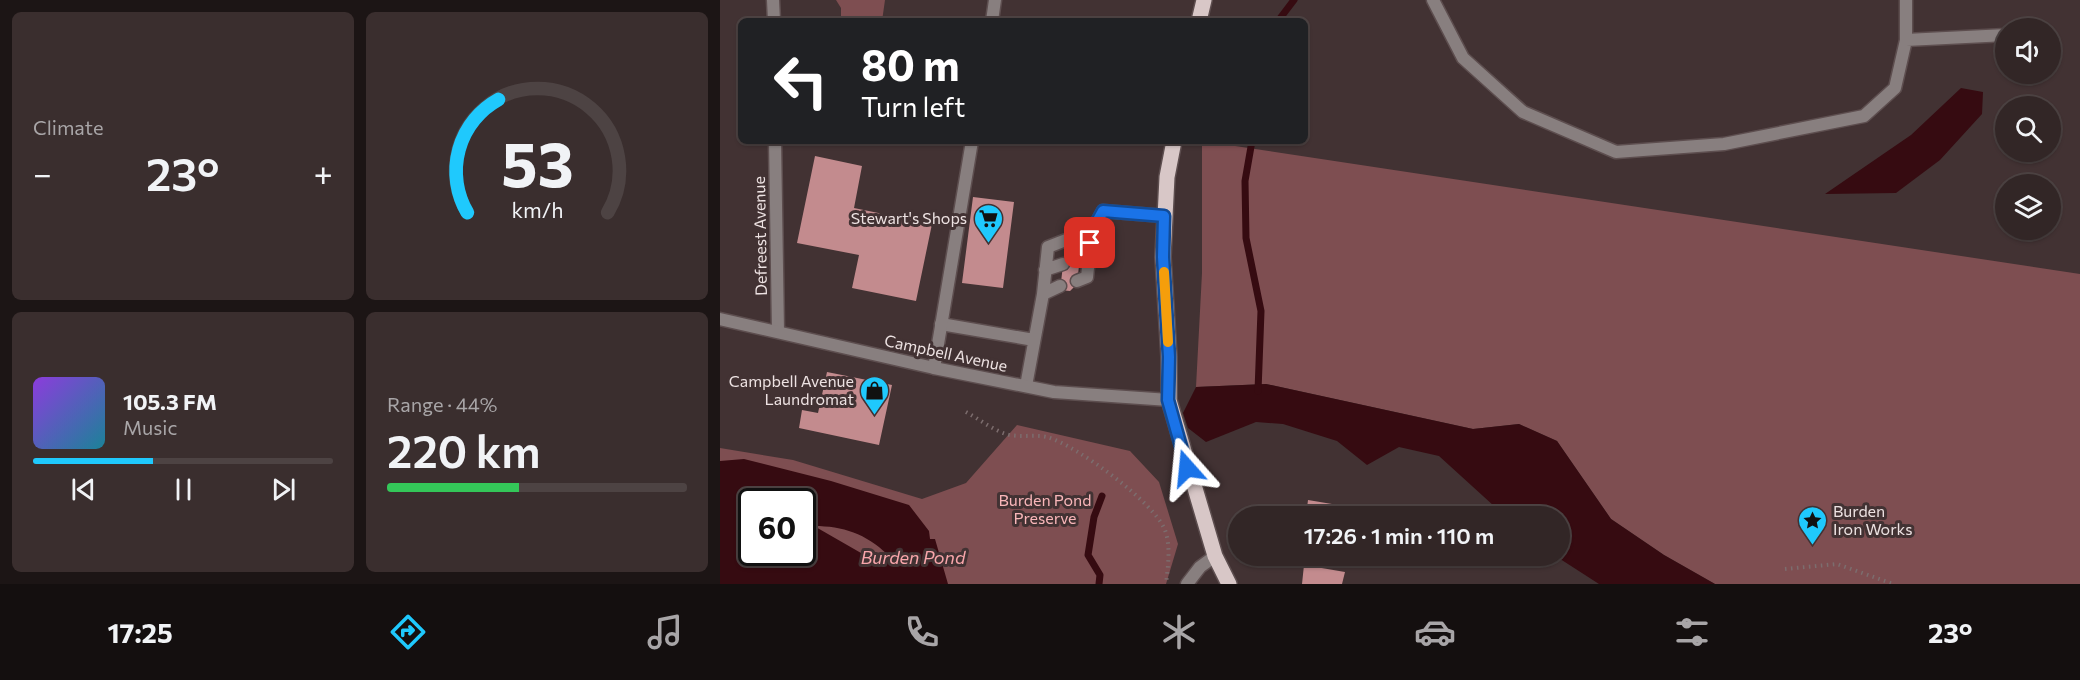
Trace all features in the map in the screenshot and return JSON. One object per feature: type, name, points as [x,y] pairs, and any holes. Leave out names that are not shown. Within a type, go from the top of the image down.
[{"type":"main road","points":[[1200,18],[1204,0]]},
{"type":"main road","points":[[1174,144],[1164,216],[1163,257],[1169,357],[1168,400],[1215,556],[1229,584]]},
{"type":"street","points":[[773,0],[774,18]]},
{"type":"street","points":[[992,18],[995,0]]},
{"type":"street","points":[[1433,0],[1463,58],[1523,112],[1616,152],[1724,144],[1864,116],[1895,88],[1906,40],[1906,0]]},
{"type":"street","points":[[1906,40],[1995,36]]},
{"type":"street","name":"Defreest Avenue","points":[[775,144],[778,331]]},
{"type":"street","points":[[933,368],[971,144]]},
{"type":"street","points":[[1077,281],[1087,277],[1084,257],[1087,232],[1103,211],[1164,216]]},
{"type":"street","points":[[1026,386],[1043,294],[1048,247],[1066,240]]},
{"type":"street","points":[[1045,270],[1063,264]]},
{"type":"street","points":[[1043,294],[1060,286]]},
{"type":"street","name":"Campbell Avenue","points":[[720,319],[933,368],[1054,392],[1168,400]]},
{"type":"street","points":[[941,324],[1035,340]]},
{"type":"street","points":[[1187,584],[1200,567],[1215,556]]},
{"type":"path","points":[[966,412],[1006,435],[1046,437],[1071,447],[1121,483],[1144,503],[1165,528],[1169,554],[1166,584]]},
{"type":"path","points":[[1785,569],[1837,564],[1893,584]]},
{"type":"green space","points":[[836,0],[885,0],[882,18],[841,18],[841,8]]},
{"type":"green space","points":[[1202,144],[1222,144],[2080,274],[2080,584],[1715,584],[1664,555],[1611,519],[1557,441],[1519,424],[1473,429],[1266,384],[1196,387],[1202,273]]},
{"type":"green space","name":"Burden Pond Preserve","points":[[1017,425],[1130,451],[1159,482],[1178,544],[1166,584],[720,584],[720,448],[793,460],[922,499],[966,483]]},
{"type":"water","points":[[1961,88],[1983,92],[1982,114],[1940,160],[1896,193],[1825,194],[1911,135]]},
{"type":"water","points":[[1266,384],[1473,429],[1519,424],[1557,441],[1611,519],[1664,555],[1715,584],[1599,584],[1570,565],[1570,506],[1494,506],[1439,456],[1399,447],[1367,465],[1337,441],[1283,424],[1256,422],[1206,442],[1188,428],[1183,413],[1196,387]]},
{"type":"water","name":"Burden Pond","points":[[744,459],[831,481],[909,505],[929,531],[930,539],[935,539],[948,584],[720,584],[720,461]]},
{"type":"building","points":[[815,156],[862,166],[854,208],[932,224],[916,301],[852,288],[859,255],[797,243]]},
{"type":"building","name":"Stewart's Shops","points":[[973,197],[1014,202],[1003,288],[962,283]]},
{"type":"building","points":[[1074,228],[1083,229],[1077,284],[1070,291],[1060,290],[1067,233]]},
{"type":"building","points":[[827,372],[892,385],[879,445],[799,428],[802,410],[818,413]]},
{"type":"building","points":[[1308,500],[1338,505],[1338,506],[1307,506]]},
{"type":"building","points":[[1304,566],[1345,572],[1342,584],[1302,584]]},
{"type":"waterway","points":[[1280,18],[1294,0]]},
{"type":"waterway","points":[[1251,144],[1245,181],[1246,238],[1261,311],[1258,391]]},
{"type":"waterway","points":[[1099,584],[1100,575],[1088,555],[1094,517],[1102,496]]},
{"type":"slow traffic","points":[[1164,272],[1168,342]]},
{"type":"place","name":"Stewart's Shops","points":[[988,244]]},
{"type":"place","name":"Campbell Avenue Laundromat","points":[[875,416]]},
{"type":"place","name":"Burden Iron Works","points":[[1812,546]]},
{"type":"route","points":[[1090,243],[1092,231],[1103,211],[1164,216],[1163,257],[1169,357],[1168,400],[1187,468]]}]
